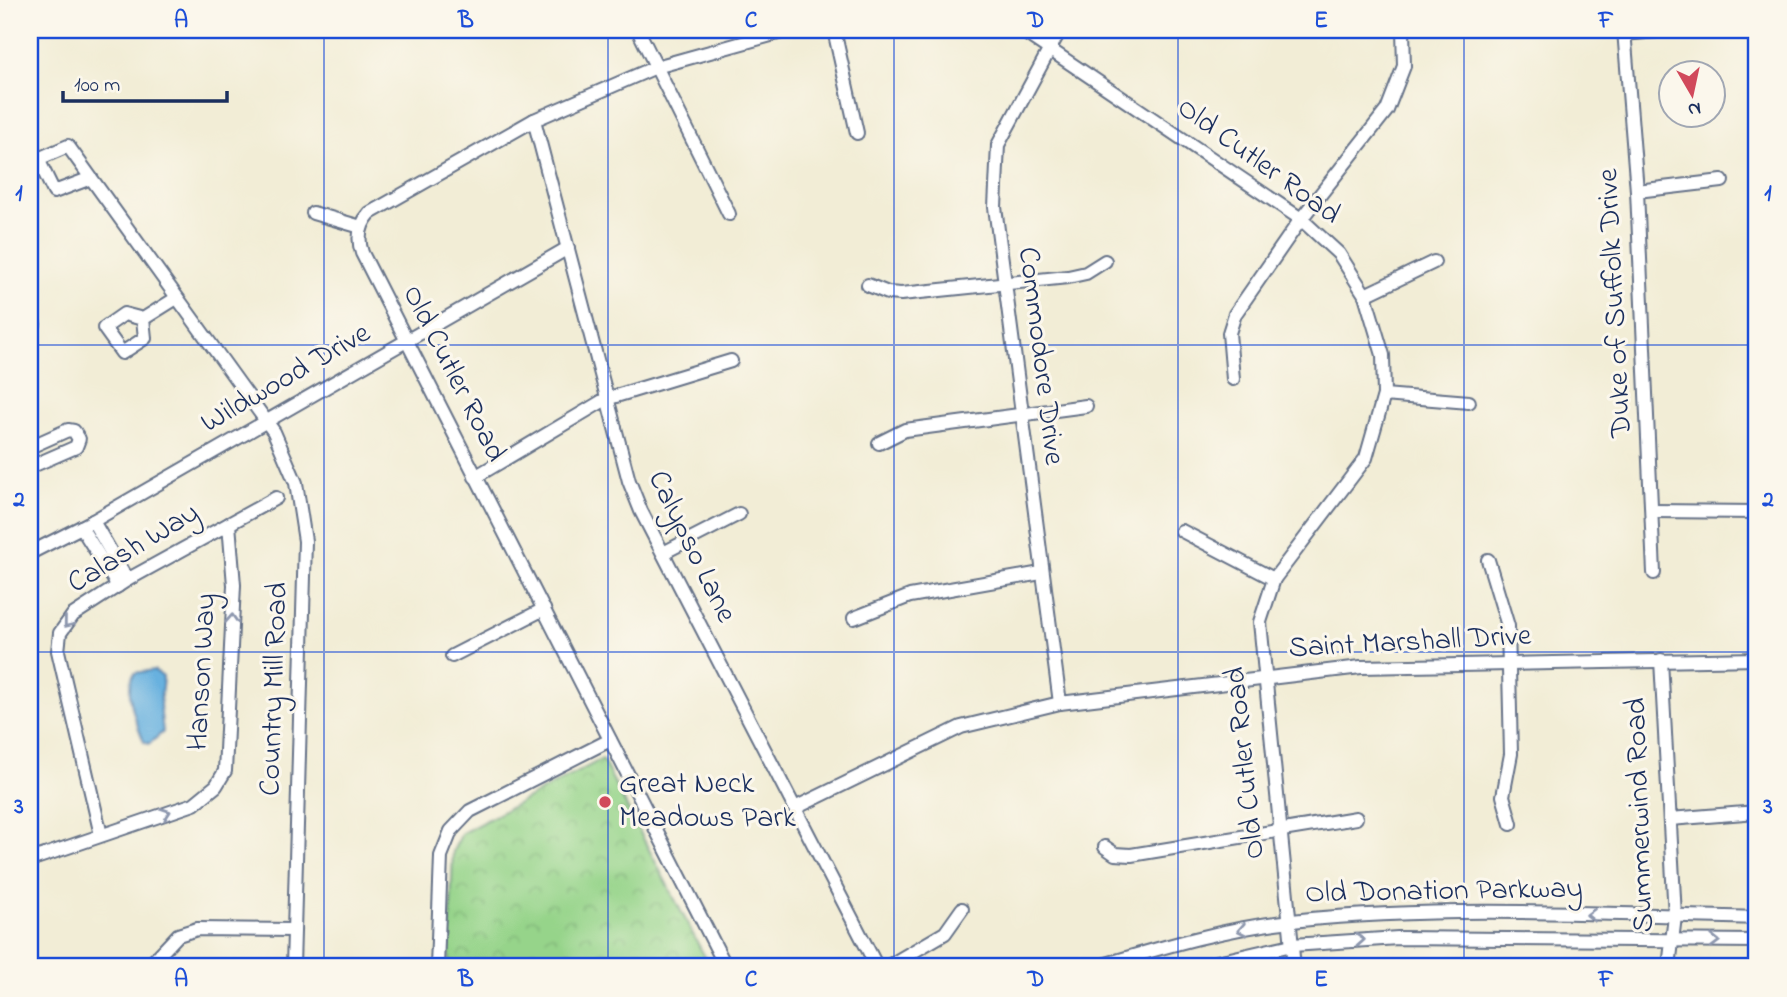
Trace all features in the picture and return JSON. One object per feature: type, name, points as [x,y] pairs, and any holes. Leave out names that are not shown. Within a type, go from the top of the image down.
[{"type":"street","points":[[638,30],[729,214]]},
{"type":"street","points":[[313,213],[361,226],[370,213],[534,120],[656,67],[789,30]]},
{"type":"street","points":[[834,30],[857,133]]},
{"type":"street","name":"Old Cutler Road","points":[[1021,30],[1301,219],[1339,254],[1365,295],[1383,355],[1384,395],[1366,458],[1274,579],[1260,622],[1263,679],[1294,967]]},
{"type":"street","name":"Commodore Drive","points":[[1060,30],[998,145],[995,207],[1060,703]]},
{"type":"street","points":[[1233,379],[1229,333],[1235,314],[1301,219],[1387,110],[1404,66],[1403,30]]},
{"type":"street","points":[[1624,32],[1668,30]]},
{"type":"street","name":"Duke of Suffolk Drive","points":[[1624,32],[1637,191],[1654,573]]},
{"type":"street","name":"Calypso Lane","points":[[534,120],[629,481],[663,553],[877,967]]},
{"type":"street","name":"Country Mill Road","points":[[91,178],[175,299],[265,420],[282,448],[296,483],[305,541],[293,967]]},
{"type":"street","points":[[1637,191],[1722,181]]},
{"type":"street","name":"Old Cutler Road","points":[[361,226],[362,253],[726,967]]},
{"type":"street","name":"Wildwood Drive","points":[[30,551],[93,521],[568,248]]},
{"type":"street","points":[[868,285],[901,294],[1005,284],[1086,273],[1105,261]]},
{"type":"street","points":[[1365,295],[1434,262]]},
{"type":"street","points":[[143,319],[175,299]]},
{"type":"street","points":[[30,316],[34,324],[30,333]]},
{"type":"street","points":[[475,477],[606,399],[731,361]]},
{"type":"street","points":[[1384,395],[1469,402]]},
{"type":"street","points":[[879,443],[905,430],[1086,405]]},
{"type":"street","points":[[30,447],[68,430],[74,431],[79,439],[76,447],[30,467]]},
{"type":"street","name":"Calash Way","points":[[101,835],[58,651],[60,633],[73,615],[123,583],[276,498]]},
{"type":"street","points":[[1653,512],[1757,512]]},
{"type":"street","points":[[663,553],[739,514]]},
{"type":"street","points":[[93,521],[123,583]]},
{"type":"street","name":"Hanson Way","points":[[30,860],[194,804],[216,786],[225,771],[234,585],[229,524]]},
{"type":"street","points":[[81,527],[123,583]]},
{"type":"street","points":[[1182,531],[1274,579]]},
{"type":"street","points":[[1488,560],[1508,626],[1511,754],[1503,796],[1511,824]]},
{"type":"street","points":[[853,618],[910,596],[1041,573]]},
{"type":"street","points":[[452,656],[544,609]]},
{"type":"street","name":"Saint Marshall Drive","points":[[795,808],[961,727],[1060,703],[1361,667],[1757,659]]},
{"type":"street","name":"Summerwind Road","points":[[1661,660],[1675,916],[1669,967]]},
{"type":"street","points":[[437,967],[440,856],[451,831],[470,811],[610,740]]},
{"type":"street","points":[[1670,819],[1757,812]]},
{"type":"street","points":[[1105,847],[1115,854],[1131,855],[1356,818]]},
{"type":"street","points":[[887,967],[944,933],[962,909]]},
{"type":"street","name":"Old Donation Parkway","points":[[1096,967],[1179,943],[1289,921],[1407,913],[1757,918]]},
{"type":"street","points":[[148,967],[178,935],[197,929],[294,930]]},
{"type":"street","name":"Old Donation Parkway","points":[[1195,967],[1292,945],[1398,938],[1757,941]]},
{"type":"green space","points":[[602,759],[710,967],[477,967],[449,964],[453,851],[462,833]]},
{"type":"water","points":[[154,670],[163,677],[160,705],[163,732],[149,744],[144,742],[138,726],[130,688],[135,673]]},
{"type":"place","name":"Great Neck Meadows Park","points":[[605,802]]}]
